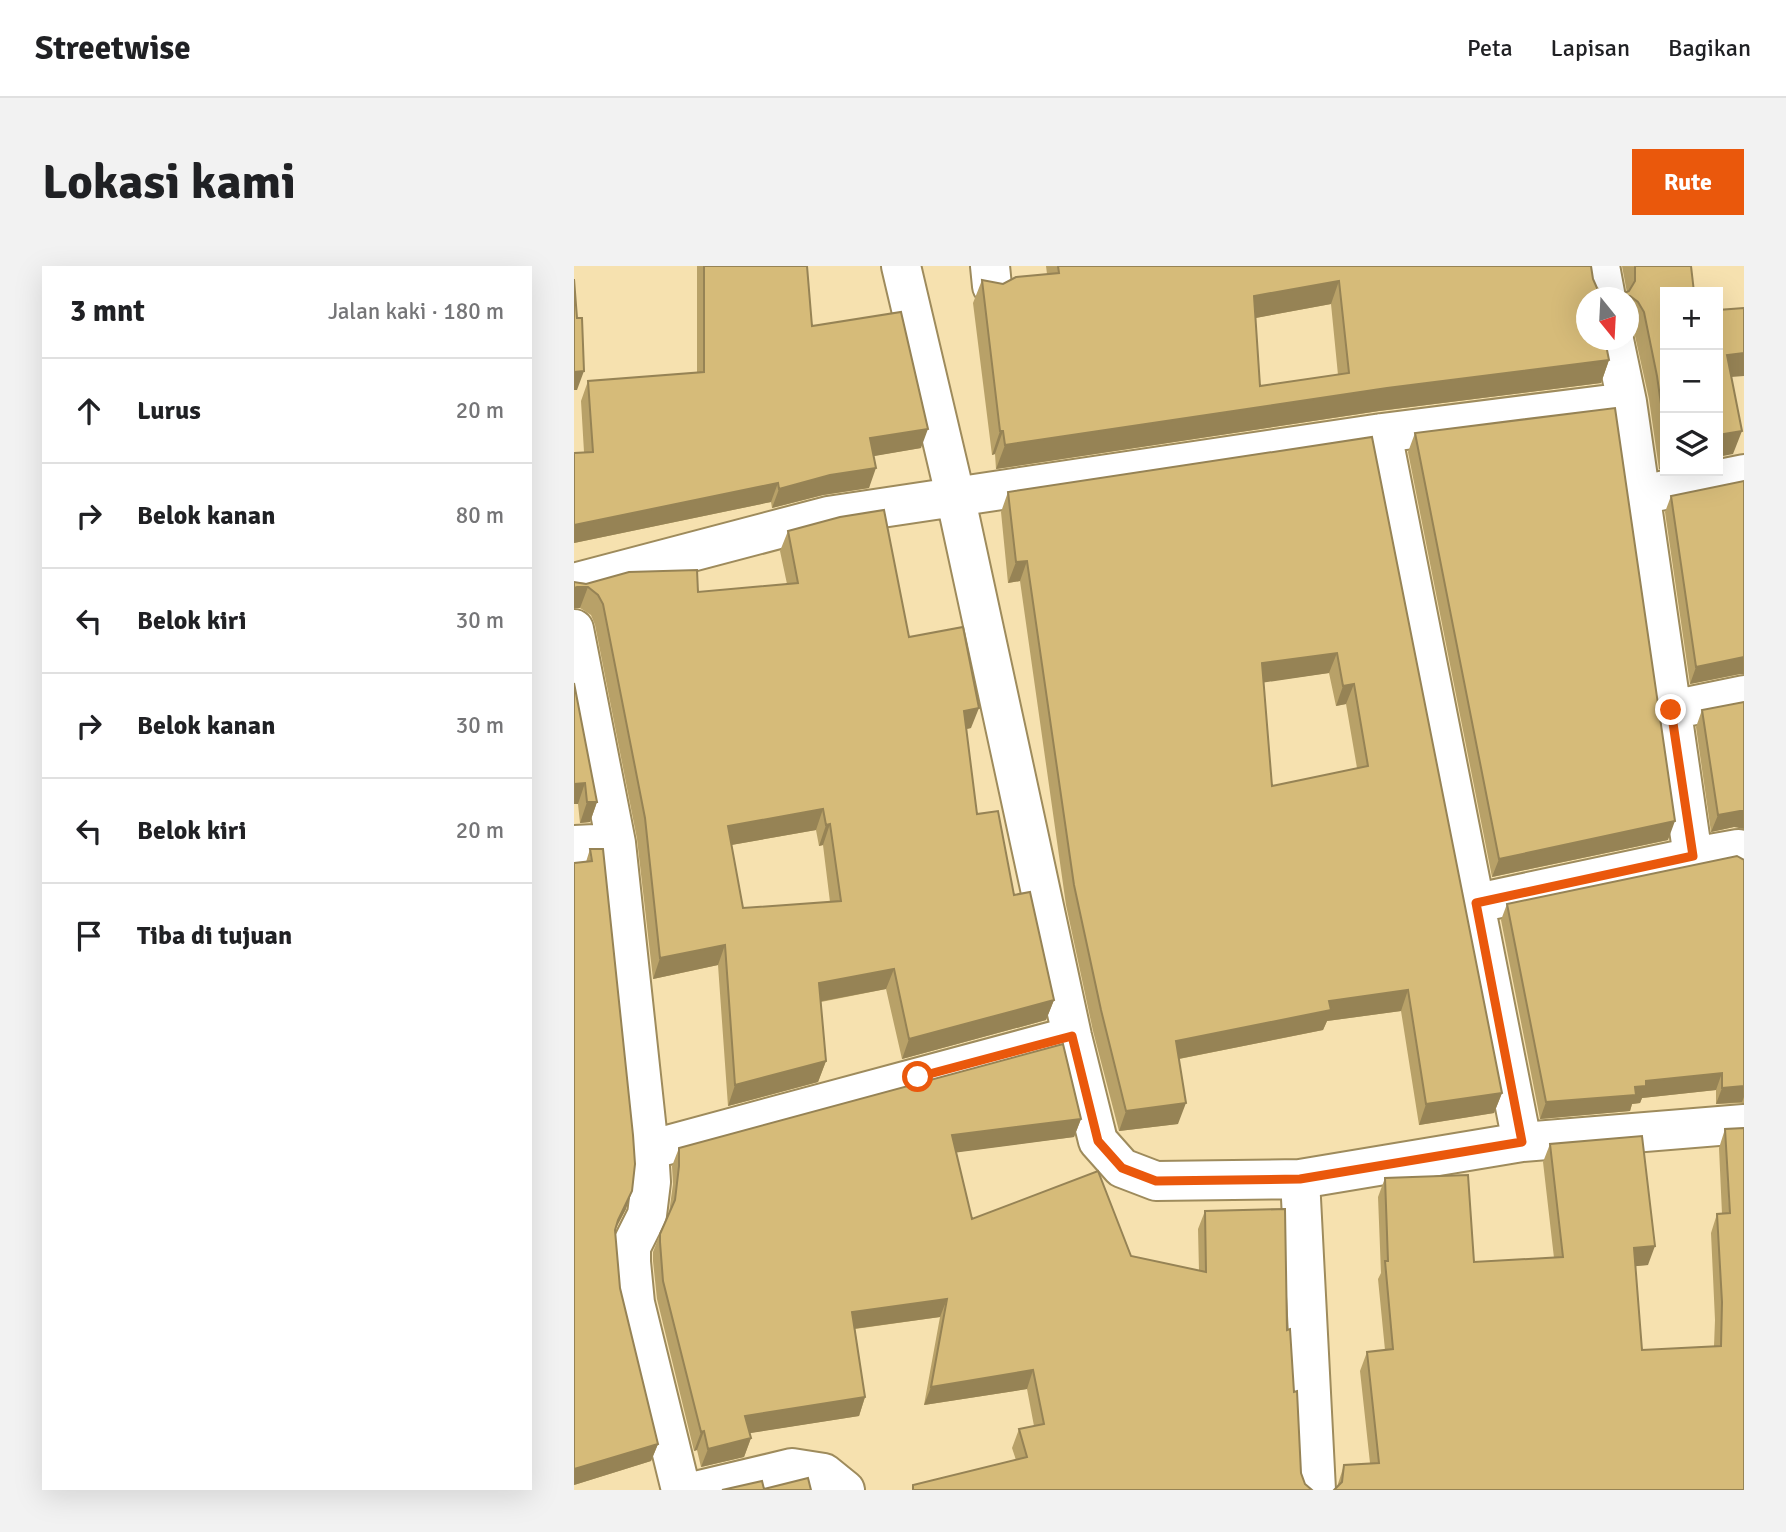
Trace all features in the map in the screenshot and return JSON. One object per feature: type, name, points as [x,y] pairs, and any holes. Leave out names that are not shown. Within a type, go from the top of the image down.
[{"type":"street","points":[[901,266],[955,495],[1072,1036],[1098,1141],[1122,1168],[1156,1181],[1300,1179],[1522,1142],[1744,1124]]},
{"type":"street","points":[[1600,266],[1604,287]]},
{"type":"street","points":[[1616,350],[1627,402],[1693,856]]},
{"type":"street","points":[[574,583],[828,516],[1382,432],[1627,402]]},
{"type":"street","points":[[1382,432],[1522,1142]]},
{"type":"street","points":[[1640,495],[1744,474]]},
{"type":"street","points":[[574,629],[617,843],[649,1150],[647,1215],[631,1247],[635,1303],[681,1490]]},
{"type":"street","points":[[1671,710],[1744,695]]},
{"type":"street","points":[[574,845],[617,843]]},
{"type":"street","points":[[1476,903],[1693,856],[1738,849],[1744,856]]},
{"type":"street","points":[[649,1150],[1072,1036]]},
{"type":"street","points":[[1300,1179],[1316,1490]]},
{"type":"street","points":[[700,1490],[792,1468],[824,1473],[845,1490]]},
{"type":"building","points":[[704,266],[807,266],[812,326],[901,312],[928,429],[870,438],[876,468],[830,475],[779,489],[778,483],[574,525],[574,453],[593,452],[588,381],[704,372]]},
{"type":"building","points":[[1058,266],[1591,266],[1597,287],[1576,287],[1576,350],[1607,350],[1609,360],[1387,388],[1005,445],[1003,431],[1000,431],[982,280],[1003,284],[1016,277],[1059,273]],"holes":[[[1339,281],[1349,373],[1260,386],[1254,296]]]},
{"type":"building","points":[[1635,266],[1691,266],[1693,287],[1660,287],[1660,397],[1644,312],[1639,304],[1639,287],[1631,287],[1635,281]]},
{"type":"building","points":[[574,279],[577,318],[582,318],[584,371],[574,372]]},
{"type":"building","points":[[1744,308],[1744,353],[1727,355],[1742,431],[1723,434],[1723,350],[1723,310]]},
{"type":"building","points":[[1615,408],[1675,821],[1499,859],[1415,433]]},
{"type":"building","points":[[1372,437],[1502,1093],[1426,1104],[1408,990],[1329,1001],[1331,1010],[1176,1041],[1186,1103],[1126,1111],[1074,885],[1027,561],[1016,562],[1008,492]],"holes":[[[1337,653],[1343,686],[1354,684],[1368,766],[1272,786],[1262,663]]]},
{"type":"building","points":[[1744,481],[1744,657],[1696,667],[1671,496]]},
{"type":"building","points":[[884,510],[909,637],[963,627],[979,708],[964,711],[977,814],[998,811],[1014,895],[1030,892],[1054,1000],[909,1039],[894,969],[819,983],[826,1061],[735,1085],[725,945],[660,958],[645,818],[603,604],[598,595],[588,587],[574,588],[574,582],[586,584],[629,572],[697,570],[698,592],[798,583],[788,531],[840,517]],"holes":[[[823,809],[826,825],[830,824],[841,901],[743,908],[728,826]]]},
{"type":"building","points":[[574,683],[597,802],[587,802],[585,783],[574,784]]},
{"type":"building","points":[[1744,702],[1744,811],[1718,815],[1702,710]]},
{"type":"building","points":[[590,849],[603,849],[635,1164],[632,1191],[615,1230],[620,1288],[658,1444],[574,1469],[574,863],[592,861]]},
{"type":"building","points":[[1737,856],[1744,860],[1744,1086],[1722,1088],[1722,1073],[1646,1081],[1646,1086],[1635,1087],[1636,1095],[1546,1102],[1507,904]]},
{"type":"building","points":[[1063,1044],[1081,1119],[952,1135],[972,1219],[1098,1171],[1131,1256],[1206,1272],[1205,1211],[1285,1209],[1287,1330],[1290,1329],[1294,1392],[1297,1391],[1301,1473],[1305,1484],[1312,1490],[913,1490],[913,1485],[1027,1457],[1019,1429],[1044,1424],[1033,1370],[931,1387],[947,1299],[852,1312],[865,1397],[745,1416],[751,1438],[708,1449],[704,1431],[701,1432],[663,1281],[660,1234],[675,1200],[679,1148]]},
{"type":"building","points":[[1744,1128],[1744,1490],[1334,1490],[1342,1482],[1344,1465],[1379,1463],[1367,1352],[1393,1349],[1385,1261],[1388,1261],[1385,1178],[1468,1175],[1474,1262],[1563,1257],[1550,1144],[1642,1136],[1655,1246],[1634,1248],[1642,1350],[1721,1346],[1722,1302],[1717,1214],[1730,1213],[1725,1129]]},
{"type":"building","points":[[808,1478],[811,1490],[722,1490],[762,1481],[764,1489]]},
{"type":"route","points":[[918,1077],[1072,1036],[1098,1141],[1122,1168],[1156,1181],[1300,1179],[1522,1142],[1476,903],[1693,856],[1671,710]]}]
